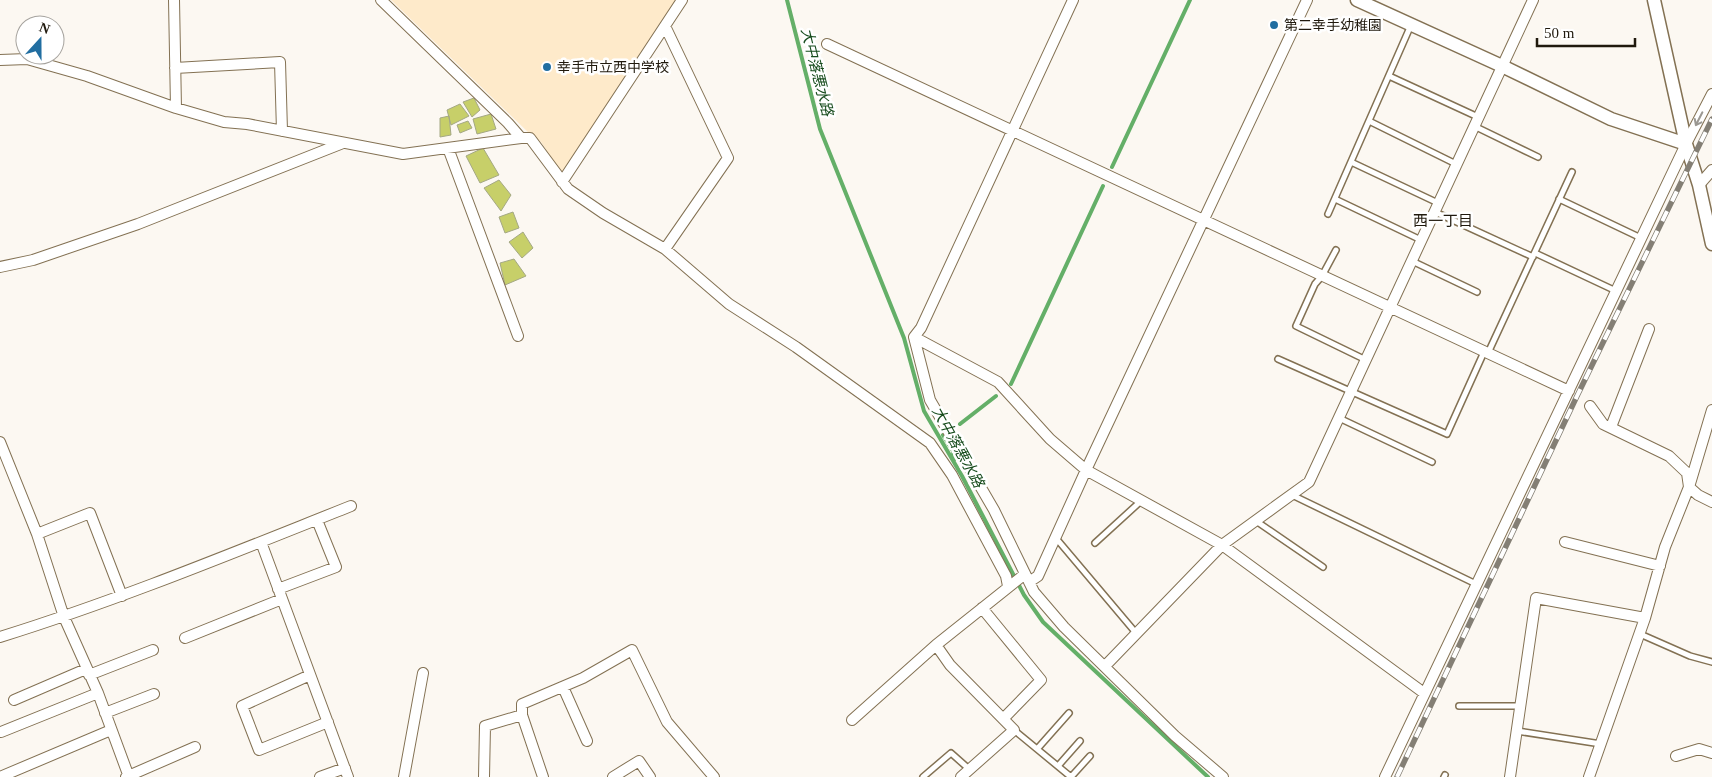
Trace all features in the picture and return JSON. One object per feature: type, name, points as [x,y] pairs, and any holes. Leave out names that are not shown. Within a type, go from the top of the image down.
[{"type":"street","points":[[174,0],[176,108]]},
{"type":"street","points":[[381,0],[508,123],[521,138]]},
{"type":"street","points":[[562,182],[682,0]]},
{"type":"street","points":[[914,337],[921,328],[1073,0]]},
{"type":"street","points":[[852,720],[936,645],[1009,586],[1025,578],[1038,576],[1307,0]]},
{"type":"street","points":[[1357,0],[1502,66],[1611,119],[1686,144]]},
{"type":"street","points":[[1104,666],[1222,545],[1309,482],[1533,0]]},
{"type":"street","points":[[1654,0],[1686,144],[1699,185],[1712,244]]},
{"type":"street","points":[[665,26],[728,158],[666,249]]},
{"type":"street","points":[[827,44],[1569,391]]},
{"type":"street","points":[[0,60],[27,58],[87,76],[176,108],[224,122],[247,124],[403,154],[530,138],[568,189],[603,213],[666,249],[730,304],[796,347],[930,443],[952,475],[1006,576],[1009,586]]},
{"type":"street","points":[[175,68],[280,62],[282,131]]},
{"type":"street","points":[[1385,777],[1686,144],[1712,94]]},
{"type":"street","points":[[0,267],[41,257],[129,227],[344,142]]},
{"type":"street","points":[[448,148],[518,336]]},
{"type":"street","points":[[1699,185],[1712,170]]},
{"type":"street","points":[[1611,427],[1649,329]]},
{"type":"street","points":[[914,337],[998,382],[1050,439],[1086,470],[1222,545],[1424,692]]},
{"type":"street","points":[[914,337],[930,400],[994,510],[1025,578],[1034,592],[1064,627],[1176,736],[1223,777]]},
{"type":"street","points":[[1590,406],[1603,424],[1669,456],[1686,473],[1689,487],[1698,495],[1712,502]]},
{"type":"street","points":[[1589,777],[1640,634],[1666,547],[1689,487],[1712,410]]},
{"type":"street","points":[[0,442],[36,534],[64,617],[98,693],[128,777],[195,747]]},
{"type":"street","points":[[0,637],[122,596],[351,506]]},
{"type":"street","points":[[36,534],[90,513],[122,596]]},
{"type":"street","points":[[185,638],[336,567],[317,520]]},
{"type":"street","points":[[261,542],[347,772],[320,777]]},
{"type":"street","points":[[1565,542],[1660,566]]},
{"type":"street","points":[[1510,777],[1536,598],[1645,618]]},
{"type":"street","points":[[982,608],[1041,680],[1003,719]]},
{"type":"street","points":[[936,645],[950,664],[1014,730],[964,775]]},
{"type":"street","points":[[14,700],[87,672],[153,650]]},
{"type":"street","points":[[543,777],[522,715],[522,704],[583,678],[632,650],[667,722],[714,777]]},
{"type":"street","points":[[404,777],[423,673]]},
{"type":"street","points":[[310,675],[242,706],[259,750],[328,722]]},
{"type":"street","points":[[563,686],[586,741]]},
{"type":"street","points":[[2,732],[98,693]]},
{"type":"street","points":[[105,713],[154,694]]},
{"type":"street","points":[[484,777],[485,726],[522,715]]},
{"type":"street","points":[[0,777],[111,730]]},
{"type":"street","points":[[1676,756],[1699,749],[1712,753]]},
{"type":"street","points":[[613,777],[639,761],[650,777]]},
{"type":"lane","points":[[1328,214],[1411,25]]},
{"type":"lane","points":[[1389,76],[1538,157]]},
{"type":"lane","points":[[1369,121],[1456,164]]},
{"type":"lane","points":[[1351,162],[1436,208],[1616,292]]},
{"type":"lane","points":[[1278,359],[1447,434],[1572,172]]},
{"type":"lane","points":[[1334,199],[1421,240]]},
{"type":"lane","points":[[1559,199],[1641,238]]},
{"type":"lane","points":[[1336,250],[1322,276],[1315,284],[1296,326],[1366,360]]},
{"type":"lane","points":[[1412,261],[1477,292]]},
{"type":"lane","points":[[1339,418],[1432,462]]},
{"type":"lane","points":[[1292,494],[1476,584]]},
{"type":"lane","points":[[1095,543],[1141,501]]},
{"type":"lane","points":[[1256,521],[1322,567]]},
{"type":"lane","points":[[1055,537],[1136,633]]},
{"type":"lane","points":[[1640,634],[1690,656],[1712,662]]},
{"type":"lane","points":[[1459,706],[1520,706]]},
{"type":"lane","points":[[1038,748],[1070,713]]},
{"type":"lane","points":[[1014,730],[1071,777],[1090,756]]},
{"type":"lane","points":[[1516,731],[1600,744]]},
{"type":"lane","points":[[1058,766],[1080,741]]},
{"type":"lane","points":[[923,777],[951,754],[964,775]]},
{"type":"shaded area","name":"幸手市立西中学校","points":[[391,0],[676,0],[564,172],[560,171],[541,142],[530,134]]},
{"type":"building","points":[[474,98],[480,110],[472,117],[463,102]]},
{"type":"building","points":[[460,104],[469,116],[451,125],[447,110]]},
{"type":"building","points":[[491,114],[496,129],[477,134],[473,119]]},
{"type":"building","points":[[449,116],[451,135],[440,137],[440,118]]},
{"type":"building","points":[[468,121],[472,128],[460,133],[457,125]]},
{"type":"building","points":[[483,148],[499,175],[480,183],[466,156]]},
{"type":"building","points":[[499,180],[511,195],[501,211],[484,188]]},
{"type":"building","points":[[513,212],[519,228],[505,233],[499,217]]},
{"type":"building","points":[[523,232],[533,248],[522,258],[509,242]]},
{"type":"building","points":[[514,259],[526,276],[505,285],[500,263]]},
{"type":"waterway","name":"大中落悪水路","points":[[787,0],[820,129],[904,338],[924,411],[962,476],[1024,595],[1043,622],[1208,777]]},
{"type":"waterway","points":[[1112,167],[1190,0]]},
{"type":"waterway","points":[[1011,384],[1103,186]]},
{"type":"waterway","points":[[960,424],[996,396]]},
{"type":"waterway","points":[[943,435],[953,451],[954,460]]},
{"type":"railway","points":[[1397,777],[1577,396],[1712,119]]},
{"type":"place","name":"第二幸手幼稚園","points":[[1274,25]]},
{"type":"place","name":"幸手市立西中学校","points":[[547,67]]},
{"type":"district","name":"西一丁目","points":[[1443,221]]}]
